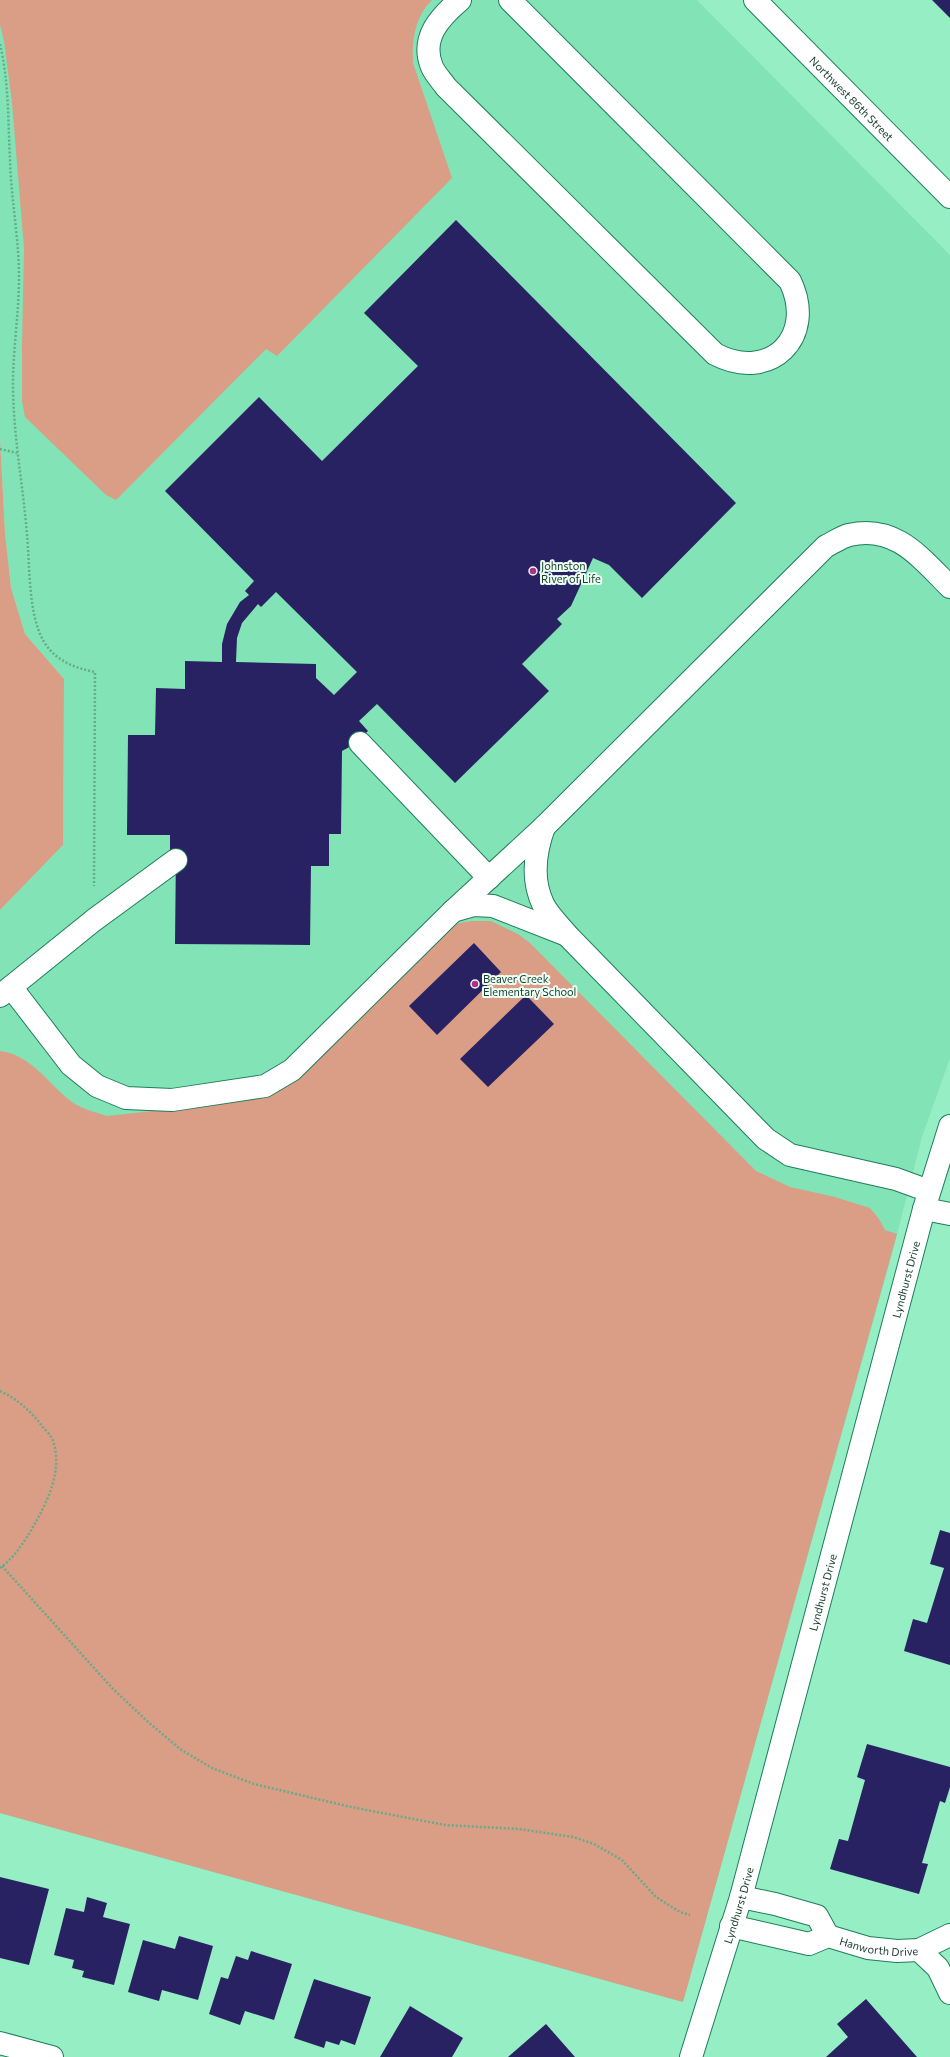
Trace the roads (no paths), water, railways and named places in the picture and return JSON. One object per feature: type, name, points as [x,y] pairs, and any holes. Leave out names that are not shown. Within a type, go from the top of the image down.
[{"type":"street","points":[[460,0],[434,25],[428,47],[432,67],[446,87],[715,354],[730,362],[746,364],[762,362],[777,354],[789,344],[796,329],[799,313],[798,296],[790,282],[510,0]]},
{"type":"street","name":"Northwest 86th Street","points":[[755,0],[950,196]]},
{"type":"street","points":[[176,860],[94,920],[5,991],[71,1065],[97,1086],[126,1098],[172,1100],[265,1086],[292,1070],[453,911],[544,827],[826,546],[848,536],[876,533],[897,540],[914,551],[950,587]]},
{"type":"street","points":[[360,743],[489,878]]},
{"type":"street","points":[[544,827],[537,846],[536,859],[537,885],[543,904],[568,936],[766,1139],[790,1155],[896,1179],[934,1190],[950,1214]]},
{"type":"street","points":[[453,911],[474,905],[493,906],[568,936]]},
{"type":"street","name":"Lyndhurst Drive","points":[[691,2057],[741,1897],[934,1190],[950,1126]]},
{"type":"street","name":"Hanworth Drive","points":[[741,1897],[775,1904],[817,1916],[828,1936]]},
{"type":"street","name":"Hanworth Drive","points":[[731,1926],[808,1944],[828,1936],[868,1948],[897,1951],[919,1950],[950,1935]]},
{"type":"street","points":[[919,1950],[938,1968],[950,1993]]},
{"type":"street","points":[[0,2043],[52,2057]]},
{"type":"place","name":"Johnston River of Life","points":[[533,571]]},
{"type":"place","name":"Beaver Creek Elementary School","points":[[475,984]]}]
